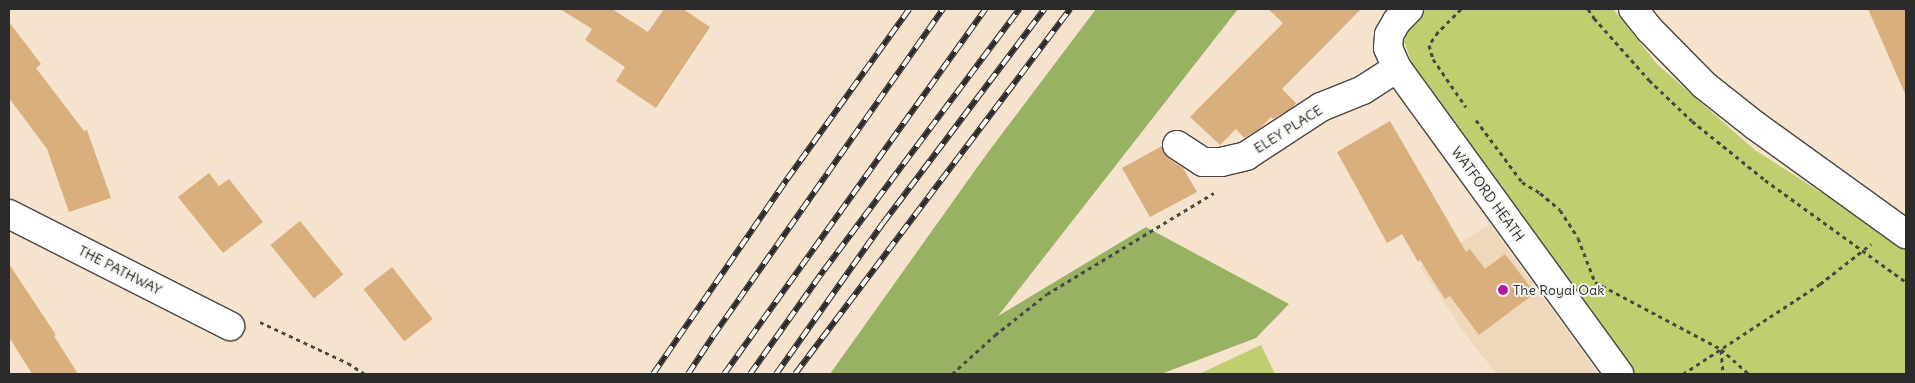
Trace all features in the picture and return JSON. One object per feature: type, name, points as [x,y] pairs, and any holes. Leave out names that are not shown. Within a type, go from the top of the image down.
[{"type":"street","name":"WATFORD HEATH","points":[[1409,9],[1397,21],[1389,35],[1388,48],[1397,68],[1619,374]]},
{"type":"street","points":[[1633,9],[1650,30],[1704,85],[1756,126],[1901,230]]},
{"type":"street","name":"ELEY PLACE","points":[[1176,145],[1203,162],[1221,162],[1246,156],[1321,107],[1363,90],[1397,68]]},
{"type":"street","name":"THE PATHWAY","points":[[9,214],[230,326]]},
{"type":"path","points":[[1461,9],[1438,32],[1429,45],[1432,59],[1469,112]]},
{"type":"path","points":[[1474,119],[1522,182],[1540,193],[1560,210],[1578,238],[1595,282],[1721,349],[1749,374]]},
{"type":"path","points":[[952,374],[995,334],[1047,294],[1158,226]]},
{"type":"path","points":[[1683,374],[1901,230]]},
{"type":"path","points":[[230,326],[249,317],[348,364],[364,374]]},
{"type":"path","points":[[1721,349],[1723,374]]},
{"type":"shaded area","points":[[1490,225],[1597,372],[1595,374],[1497,374],[1466,335],[1420,267]]},
{"type":"green space","points":[[1096,9],[1238,9],[998,316],[1146,227],[1289,304],[1256,338],[1161,374],[830,374],[986,155]]},
{"type":"green space","points":[[1415,9],[1613,9],[1657,64],[1755,150],[1906,247],[1906,374],[1629,374],[1416,75],[1401,33]]},
{"type":"green space","points":[[1261,345],[1275,374],[1199,374]]},
{"type":"building","points":[[560,9],[612,9],[648,32],[664,9],[683,9],[710,27],[656,108],[616,81],[625,67],[585,40],[592,29]]},
{"type":"building","points":[[1268,9],[1361,9],[1282,89],[1296,103],[1292,108],[1273,119],[1271,117],[1259,129],[1244,138],[1236,129],[1220,145],[1190,117],[1283,23]]},
{"type":"building","points":[[1868,9],[1906,9],[1906,96]]},
{"type":"building","points":[[9,22],[41,64],[36,68],[84,131],[87,130],[111,198],[69,212],[47,149],[9,98]]},
{"type":"building","points":[[1390,121],[1466,252],[1470,249],[1485,269],[1505,254],[1535,293],[1479,335],[1450,296],[1445,299],[1420,260],[1418,262],[1402,234],[1387,243],[1337,152]]},
{"type":"building","points":[[1162,146],[1168,158],[1183,168],[1197,192],[1150,217],[1122,168]]},
{"type":"building","points":[[209,173],[219,186],[229,179],[263,222],[223,253],[178,197]]},
{"type":"building","points":[[300,221],[343,275],[314,299],[270,245]]},
{"type":"building","points":[[9,264],[56,335],[54,336],[78,374],[32,374],[9,337]]},
{"type":"building","points":[[392,267],[433,319],[404,341],[364,289]]},
{"type":"railway","points":[[653,374],[787,179],[909,9]]},
{"type":"railway","points":[[688,374],[943,9]]},
{"type":"railway","points":[[724,374],[985,9]]},
{"type":"railway","points":[[750,374],[824,270],[1019,9]]},
{"type":"railway","points":[[776,374],[883,223],[1044,9]]},
{"type":"railway","points":[[795,374],[1070,9]]},
{"type":"place","name":"The Royal Oak","points":[[1503,290]]}]
